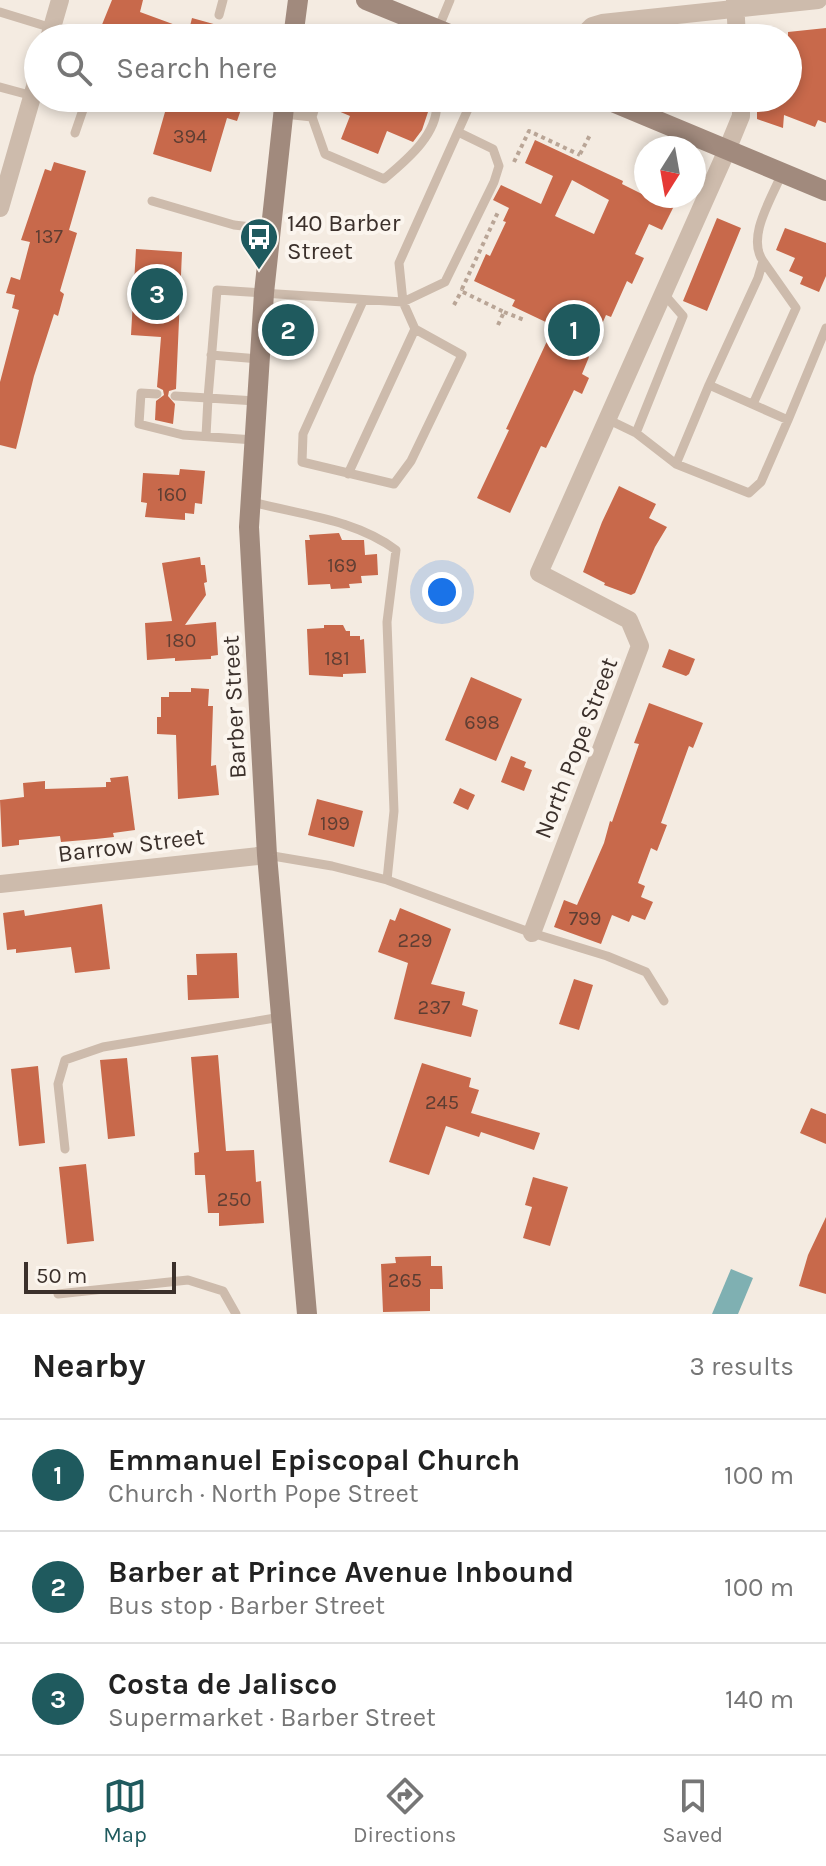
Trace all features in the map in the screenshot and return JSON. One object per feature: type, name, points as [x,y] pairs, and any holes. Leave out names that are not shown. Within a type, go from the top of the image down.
[{"type":"street","points":[[53,24],[60,0]]},
{"type":"street","points":[[295,24],[298,0]]},
{"type":"street","points":[[366,0],[408,18]]},
{"type":"street","points":[[599,24],[736,4],[818,0]]},
{"type":"street","points":[[736,4],[737,24]]},
{"type":"street","points":[[0,208],[28,112]]},
{"type":"street","name":"Barber Street","points":[[282,112],[264,293],[249,527],[267,855],[307,1314]]},
{"type":"street","points":[[636,112],[826,191]]},
{"type":"street","name":"North Pope Street","points":[[532,933],[640,646],[629,620],[539,573],[727,150],[741,112]]},
{"type":"street","name":"Barrow Street","points":[[0,884],[267,855]]},
{"type":"lane","points":[[219,15],[223,0]]},
{"type":"lane","points":[[440,24],[450,0]]},
{"type":"lane","points":[[0,12],[29,24]]},
{"type":"lane","points":[[0,87],[24,86]]},
{"type":"lane","points":[[75,133],[80,112]]},
{"type":"lane","points":[[299,112],[312,117]]},
{"type":"lane","points":[[314,112],[312,117],[325,154],[384,179],[419,148],[436,112]]},
{"type":"lane","points":[[363,301],[303,434],[302,462],[394,484],[411,461],[462,355],[415,329],[403,302],[399,263],[467,112]]},
{"type":"lane","points":[[206,436],[217,290],[403,302],[450,277],[497,173],[498,160],[493,149],[458,132]]},
{"type":"lane","points":[[753,404],[796,308],[757,253],[756,236],[782,173]]},
{"type":"lane","points":[[152,201],[234,225],[270,229]]},
{"type":"lane","points":[[676,464],[763,261]]},
{"type":"lane","points":[[636,433],[683,316],[663,293]]},
{"type":"lane","points":[[607,419],[636,433],[676,464],[749,493],[761,482],[826,328]]},
{"type":"lane","points":[[348,474],[415,329]]},
{"type":"lane","points":[[211,355],[259,359]]},
{"type":"lane","points":[[709,385],[788,420]]},
{"type":"lane","points":[[157,394],[141,393],[139,424],[183,435],[254,440]]},
{"type":"lane","points":[[175,396],[257,401]]},
{"type":"lane","points":[[250,502],[321,516],[380,538],[396,550],[387,622],[394,811],[387,880]]},
{"type":"lane","points":[[267,855],[332,866],[387,880],[532,933],[607,956],[646,972],[664,1001]]},
{"type":"lane","points":[[65,1149],[58,1084],[65,1060],[103,1047],[281,1017]]},
{"type":"lane","points":[[58,1294],[188,1280],[223,1291],[236,1314]]},
{"type":"path","points":[[514,162],[529,131],[580,156],[590,135]]},
{"type":"path","points":[[454,305],[499,210]]},
{"type":"path","points":[[462,290],[524,320]]},
{"type":"path","points":[[498,325],[504,312]]},
{"type":"water","points":[[731,1269],[753,1278],[738,1314],[712,1314]]},
{"type":"building","points":[[112,0],[143,0],[140,12],[173,24],[102,24]]},
{"type":"building","points":[[192,18],[214,24],[190,24]]},
{"type":"building","points":[[826,28],[826,123],[818,120],[815,127],[784,115],[783,128],[757,119],[757,112],[802,112],[802,31]]},
{"type":"building","points":[[165,112],[240,112],[237,121],[227,118],[211,172],[153,154]]},
{"type":"building","points":[[341,112],[428,112],[422,130],[413,142],[387,131],[378,154],[341,139],[350,116]]},
{"type":"building","points":[[535,140],[623,181],[622,184],[634,190],[634,208],[673,208],[662,230],[649,224],[635,254],[644,258],[632,284],[627,281],[611,317],[606,315],[588,356],[582,374],[589,378],[582,394],[574,390],[546,448],[541,446],[510,513],[477,498],[552,325],[512,306],[515,300],[474,281],[506,222],[503,221],[509,208],[493,200],[501,185],[541,204],[553,176],[525,163]],"holes":[[[572,180],[609,200],[594,234],[555,216]]]},
{"type":"building","points":[[54,162],[86,171],[69,230],[77,233],[60,291],[64,294],[58,316],[54,314],[34,376],[16,449],[0,445],[0,382],[19,310],[12,308],[15,295],[6,293],[11,277],[20,280],[30,242],[21,240],[45,169],[51,171]]},
{"type":"building","points":[[717,218],[741,228],[707,311],[683,301]]},
{"type":"building","points":[[785,228],[826,243],[826,276],[819,292],[800,284],[803,277],[789,271],[795,258],[776,250]]},
{"type":"building","points":[[136,249],[182,252],[176,389],[169,391],[168,396],[175,404],[173,424],[155,420],[156,401],[164,395],[163,390],[157,387],[161,337],[131,335]]},
{"type":"building","points":[[180,469],[205,471],[202,504],[195,503],[194,514],[185,513],[185,520],[145,517],[147,503],[141,502],[143,473],[179,475]]},
{"type":"building","points":[[619,486],[656,504],[649,518],[667,527],[635,593],[631,595],[604,585],[583,572]]},
{"type":"building","points":[[339,533],[342,540],[364,540],[365,555],[377,554],[378,575],[361,576],[362,583],[349,584],[350,588],[331,589],[330,584],[308,585],[305,540],[310,540],[309,535]]},
{"type":"building","points":[[200,557],[201,565],[205,565],[206,595],[185,625],[216,622],[218,655],[211,656],[211,659],[147,660],[145,623],[172,621],[162,563]]},
{"type":"building","points":[[324,625],[343,625],[346,631],[350,631],[350,636],[364,639],[366,673],[343,674],[343,677],[309,675],[307,629],[324,628]]},
{"type":"building","points":[[669,649],[695,659],[689,674],[686,676],[662,667]]},
{"type":"building","points":[[471,677],[522,699],[496,761],[445,740]]},
{"type":"building","points":[[191,688],[209,689],[208,706],[213,706],[211,766],[216,765],[219,795],[178,799],[176,735],[157,734],[157,717],[161,717],[161,697],[169,697],[169,692],[191,692]]},
{"type":"building","points":[[649,703],[703,723],[693,748],[689,746],[661,823],[667,825],[657,851],[651,848],[638,883],[645,886],[641,897],[653,902],[645,920],[632,915],[629,922],[612,915],[601,944],[554,927],[564,900],[577,905],[604,843],[639,744],[634,743]]},
{"type":"building","points":[[511,756],[526,762],[524,767],[532,770],[524,791],[501,782]]},
{"type":"building","points":[[128,776],[135,830],[96,839],[61,842],[60,836],[19,840],[19,845],[2,847],[0,800],[24,797],[23,783],[45,781],[45,789],[106,787],[106,782],[111,782],[110,778]]},
{"type":"building","points":[[460,788],[475,795],[468,810],[453,803]]},
{"type":"building","points":[[317,799],[363,811],[354,847],[308,835]]},
{"type":"building","points":[[102,904],[110,969],[75,973],[71,947],[16,953],[16,949],[7,950],[3,913],[24,910],[25,916]]},
{"type":"building","points":[[400,908],[451,929],[431,984],[465,992],[462,1005],[478,1010],[471,1037],[394,1019],[408,963],[378,952],[390,919],[395,921]]},
{"type":"building","points":[[237,953],[239,998],[188,1000],[187,975],[197,975],[196,954]]},
{"type":"building","points":[[574,979],[593,985],[579,1030],[559,1024]]},
{"type":"building","points":[[218,1055],[226,1151],[254,1150],[256,1182],[261,1181],[264,1223],[219,1226],[219,1213],[208,1213],[205,1175],[195,1175],[194,1153],[199,1152],[191,1057]]},
{"type":"building","points":[[127,1058],[135,1136],[108,1139],[100,1060]]},
{"type":"building","points":[[422,1063],[471,1078],[469,1087],[479,1090],[471,1113],[540,1133],[534,1150],[481,1132],[479,1137],[446,1126],[429,1175],[389,1162]]},
{"type":"building","points":[[38,1066],[45,1143],[19,1146],[11,1069]]},
{"type":"building","points":[[811,1108],[826,1114],[826,1144],[800,1133]]},
{"type":"building","points":[[86,1164],[94,1241],[67,1244],[59,1167]]},
{"type":"building","points":[[533,1177],[568,1187],[550,1246],[523,1238],[532,1207],[525,1205]]},
{"type":"building","points":[[826,1217],[826,1294],[799,1286],[808,1255]]},
{"type":"building","points":[[431,1256],[431,1266],[442,1266],[443,1289],[430,1289],[430,1311],[383,1312],[381,1264],[396,1263],[395,1257]]},
{"type":"place","name":"140 Barber Street","points":[[259,271]]},
{"type":"place","name":"Costa de Jalisco","points":[[157,294]]},
{"type":"place","name":"Barber at Prince Avenue Inbound","points":[[288,330]]},
{"type":"place","name":"Emmanuel Episcopal Church","points":[[574,330]]}]
